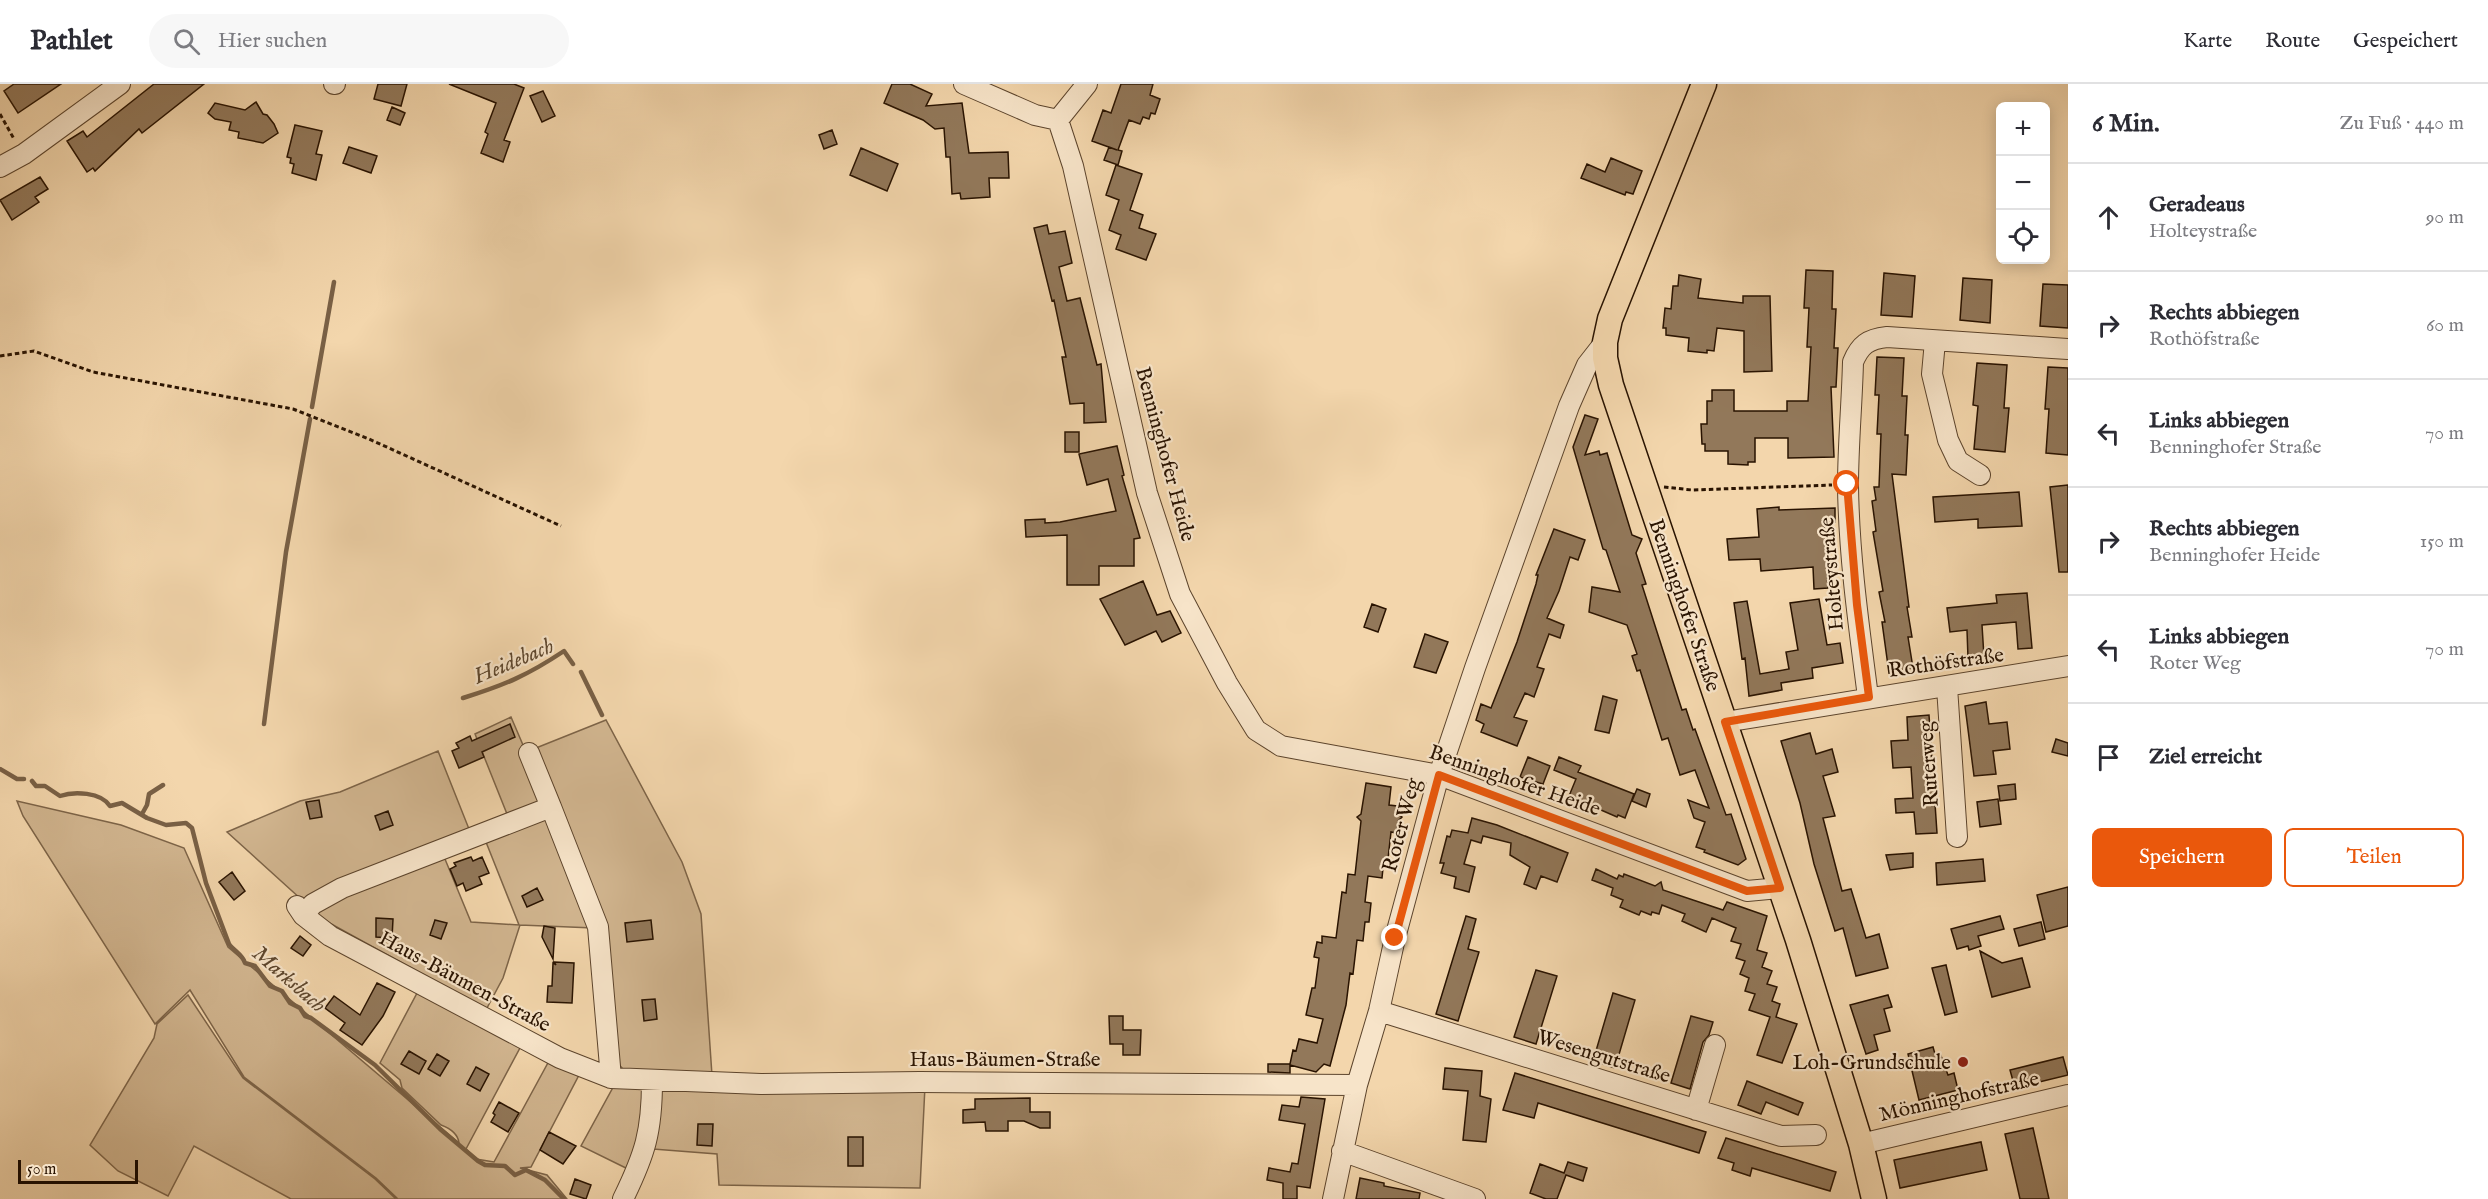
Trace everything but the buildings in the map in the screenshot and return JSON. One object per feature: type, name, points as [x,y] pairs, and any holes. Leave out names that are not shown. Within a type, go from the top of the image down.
[{"type":"main road","name":"Benninghofer Straße","points":[[1704,84],[1621,291],[1605,342],[1605,358],[1611,385],[1780,888],[1861,1144],[1874,1199]]},
{"type":"street","points":[[0,167],[24,154],[120,84]]},
{"type":"street","points":[[964,84],[1035,115],[1058,120],[1087,84]]},
{"type":"street","name":"Benninghofer Heide","points":[[1058,120],[1073,166],[1147,493],[1180,594],[1227,683],[1256,730],[1281,746],[1439,775],[1747,891],[1780,888]]},
{"type":"street","name":"Holteystraße","points":[[1869,697],[1857,605],[1848,484],[1853,362],[1857,351],[1868,341],[1887,337],[2068,349]]},
{"type":"street","points":[[1935,341],[1932,374],[1948,440],[1958,461],[1980,475]]},
{"type":"street","name":"Roter Weg","points":[[1333,1199],[1357,1085],[1380,1011],[1395,938],[1439,775],[1569,406],[1587,365],[1605,342]]},
{"type":"street","name":"Rothöfstraße","points":[[1725,722],[2068,666]]},
{"type":"street","name":"Ruterweg","points":[[1947,687],[1957,837]]},
{"type":"street","points":[[529,753],[598,927],[611,1078]]},
{"type":"street","name":"Haus-Bäumen-Straße","points":[[551,807],[342,888],[300,910],[340,942],[560,1058],[611,1078],[761,1084],[1357,1085]]},
{"type":"street","name":"Wesengutstraße","points":[[1380,1011],[1781,1136],[1816,1135]]},
{"type":"street","points":[[1696,1110],[1715,1046]]},
{"type":"street","points":[[623,1199],[647,1143],[651,1122],[652,1081]]},
{"type":"street","name":"Mönninghofstraße","points":[[1861,1144],[2068,1095]]},
{"type":"street","points":[[1342,1150],[1476,1199]]},
{"type":"path","points":[[0,114],[18,144]]},
{"type":"path","points":[[0,356],[34,351],[93,372],[293,409],[359,435],[561,526]]},
{"type":"path","points":[[1663,487],[1692,490],[1848,484]]},
{"type":"shaded area","points":[[511,717],[526,752],[606,720],[682,862],[701,914],[713,1090],[925,1086],[920,1188],[719,1185],[717,1154],[653,1149],[632,1171],[581,1146],[623,1069],[614,1059],[594,928],[520,925],[503,978],[479,1023],[521,1046],[466,1149],[476,1159],[494,1162],[549,1061],[579,1075],[531,1167],[520,1168],[547,1175],[567,1199],[398,1199],[376,1178],[244,1077],[190,990],[155,1024],[23,816],[17,801],[121,825],[184,848],[228,947],[459,1143],[453,1132],[441,1125],[402,1088],[400,1080],[380,1063],[426,976],[324,920],[227,832],[300,801],[340,792],[438,751],[471,834],[440,847],[471,922],[519,925],[484,837],[509,819],[475,734]]},
{"type":"shaded area","points":[[188,995],[243,1078],[375,1179],[396,1199],[291,1199],[194,1146],[168,1196],[118,1171],[90,1145],[154,1038],[157,1024]]},
{"type":"waterway","points":[[312,407],[334,282]]},
{"type":"waterway","points":[[264,724],[286,552],[310,419]]},
{"type":"waterway","name":"Heidebach","points":[[463,698],[516,679],[564,651],[573,664]]},
{"type":"waterway","name":"Heidebach","points":[[581,672],[602,715]]},
{"type":"waterway","name":"Marksbach","points":[[0,769],[17,779],[24,779]]},
{"type":"waterway","name":"Marksbach","points":[[32,781],[36,786],[45,786],[60,796],[72,793],[87,794],[106,801],[110,806],[122,803],[147,818],[166,825],[186,823],[192,828],[206,883],[229,944],[245,963],[255,966],[270,986],[282,991],[290,1003],[300,1008],[305,1016],[311,1018],[375,1065],[440,1129],[478,1161],[485,1165],[505,1166],[515,1175],[526,1170],[545,1180],[564,1199]]},
{"type":"waterway","name":"Heidebach","points":[[142,814],[149,794],[163,785]]},
{"type":"place","name":"Loh-Grundschule","points":[[1963,1062]]},
{"type":"route","points":[[1395,938],[1439,775],[1747,891],[1780,888],[1725,722],[1869,697],[1857,605],[1847,484]]}]
